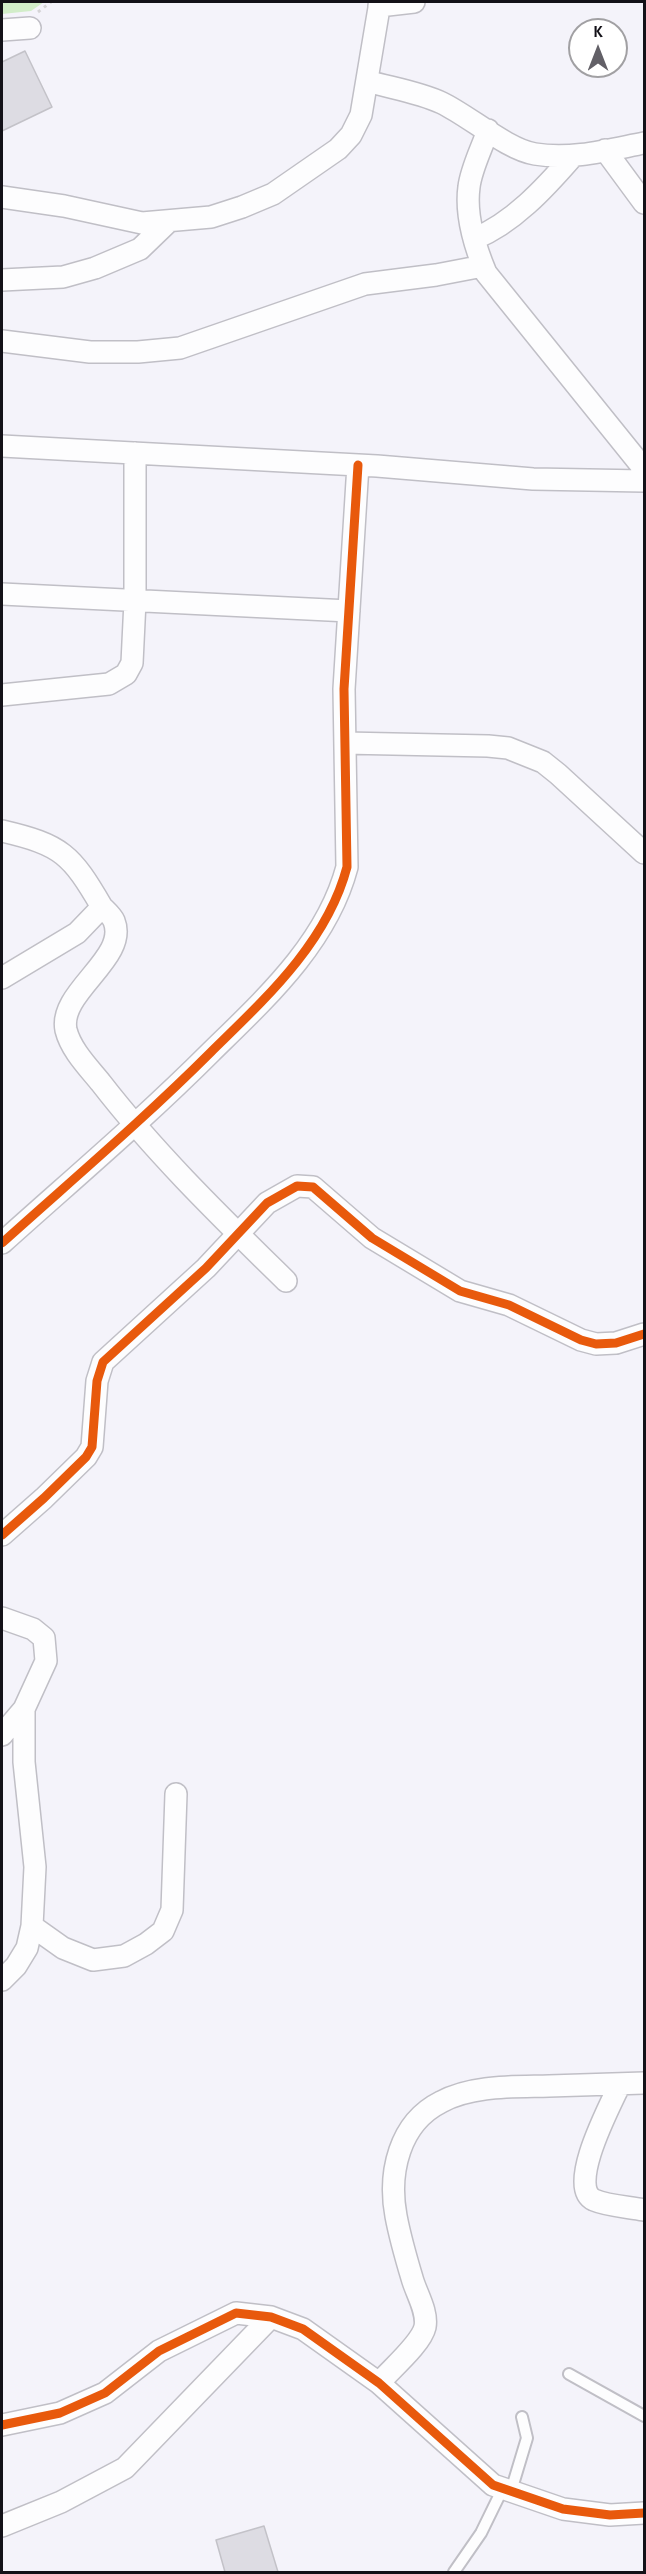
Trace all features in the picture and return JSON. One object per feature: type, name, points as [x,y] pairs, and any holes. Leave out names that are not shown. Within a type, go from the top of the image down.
[{"type":"street","points":[[2,198],[64,206],[142,223],[211,217],[273,194],[338,149],[351,135],[361,115],[380,4],[414,2]]},
{"type":"street","points":[[2,30],[30,28]]},
{"type":"street","points":[[367,81],[440,102],[506,142],[533,154],[572,156],[645,143]]},
{"type":"street","points":[[488,130],[469,186],[474,239],[483,266],[500,293],[645,470]]},
{"type":"street","points":[[605,150],[645,203]]},
{"type":"street","points":[[474,239],[489,233],[547,185],[572,156]]},
{"type":"street","points":[[2,280],[63,277],[95,268],[140,249],[168,222]]},
{"type":"street","points":[[2,341],[90,352],[138,352],[180,348],[365,284],[436,275],[483,266]]},
{"type":"street","points":[[2,446],[358,465],[533,479],[645,481]]},
{"type":"street","points":[[2,695],[109,684],[126,674],[132,663],[135,600],[135,453]]},
{"type":"street","points":[[2,1243],[160,1103],[278,985],[310,944],[341,889],[347,867],[344,689],[358,465]]},
{"type":"street","points":[[2,594],[349,611]]},
{"type":"street","points":[[345,743],[488,746],[525,753],[543,762],[558,774],[645,853]]},
{"type":"street","points":[[2,831],[36,839],[61,851],[82,874],[102,907],[114,919],[116,933],[110,951],[79,993],[68,1014],[66,1028],[74,1049],[134,1126],[286,1281]]},
{"type":"street","points":[[2,978],[77,933],[102,907]]},
{"type":"street","points":[[2,1535],[86,1457],[92,1447],[97,1381],[103,1362],[206,1268],[267,1203],[297,1186],[313,1187],[372,1238],[460,1291],[518,1308],[581,1340],[596,1344],[616,1343],[645,1334]]},
{"type":"street","points":[[2,1618],[33,1629],[44,1638],[46,1661],[24,1709],[2,1735]]},
{"type":"street","points":[[2,1980],[16,1966],[27,1948],[33,1926],[35,1867],[24,1762],[24,1709]]},
{"type":"street","points":[[33,1926],[63,1948],[93,1960],[124,1956],[163,1931],[172,1910],[176,1794]]},
{"type":"street","points":[[379,2383],[419,2338],[425,2326],[423,2310],[412,2280],[396,2215],[394,2171],[404,2138],[417,2119],[441,2102],[472,2092],[504,2087],[645,2083]]},
{"type":"street","points":[[620,2084],[589,2156],[584,2183],[586,2192],[593,2199],[645,2210]]},
{"type":"street","points":[[2,2425],[60,2413],[105,2393],[159,2351],[236,2313],[271,2317],[303,2329],[379,2383],[493,2485],[563,2509],[610,2515],[645,2513]]},
{"type":"street","points":[[2,2526],[61,2502],[126,2468],[271,2317]]},
{"type":"lane","points":[[569,2374],[645,2416]]},
{"type":"lane","points":[[454,2572],[507,2490],[527,2438],[522,2416]]},
{"type":"green space","points":[[2,2],[44,2],[31,11],[2,14]]},
{"type":"building","points":[[25,51],[52,107],[2,131],[2,62]]},
{"type":"building","points":[[264,2526],[278,2572],[225,2572],[216,2540]]},
{"type":"cycle path","points":[[2,1243],[186,1077],[252,1011],[292,968],[325,921],[338,895],[347,867],[344,689],[358,465]]},
{"type":"cycle path","points":[[2,1535],[86,1457],[92,1447],[97,1381],[103,1362],[206,1268],[267,1203],[297,1186],[313,1187],[372,1238],[460,1291],[509,1305],[581,1340],[596,1344],[616,1343],[644,1334]]},
{"type":"cycle path","points":[[2,2425],[60,2413],[105,2393],[159,2351],[236,2313],[271,2317],[303,2329],[379,2383],[493,2485],[563,2509],[610,2515],[644,2513]]}]
